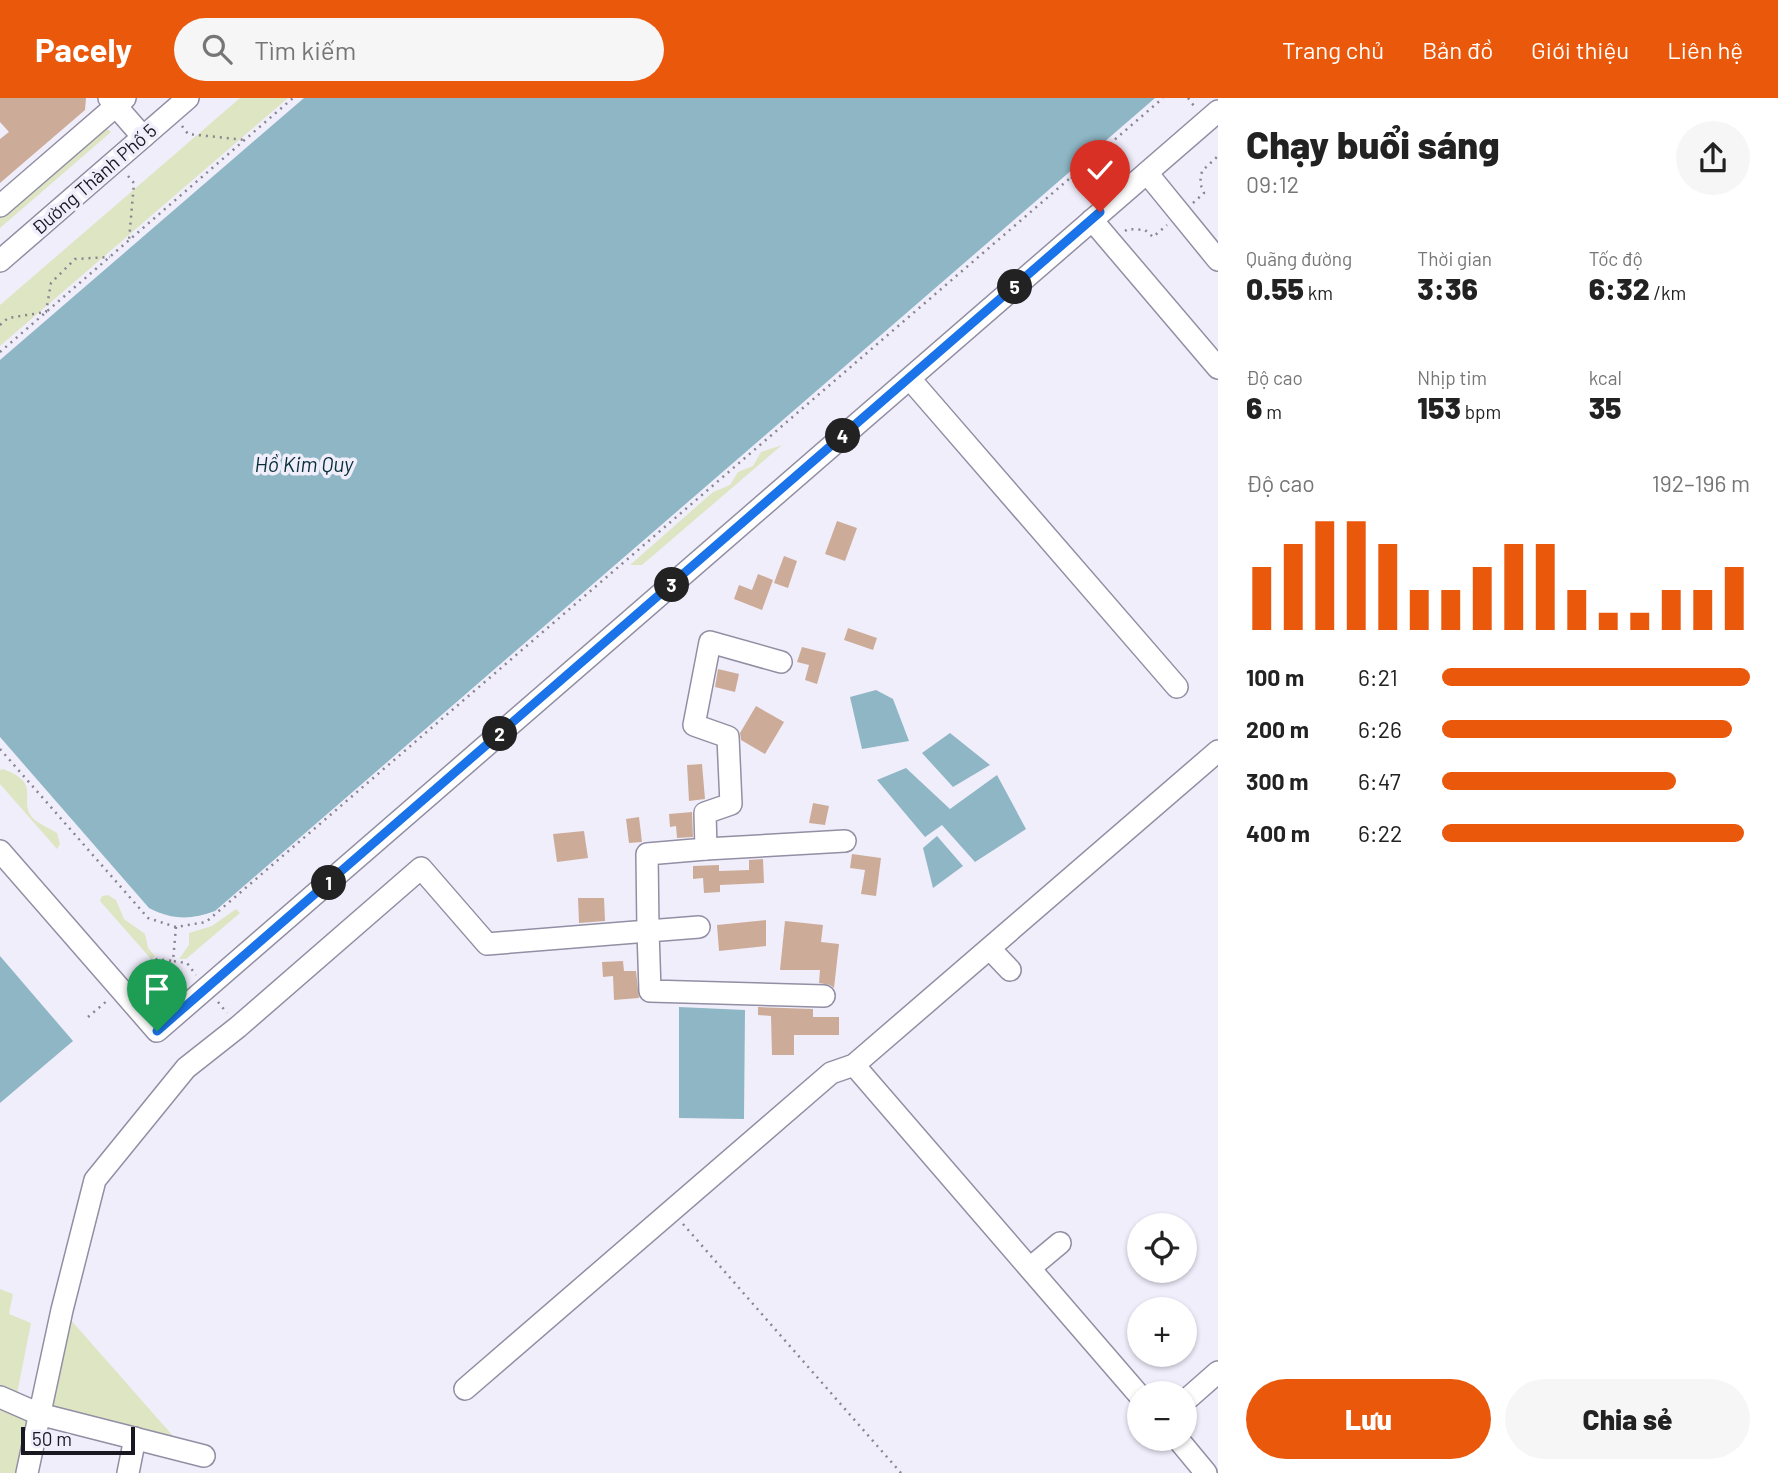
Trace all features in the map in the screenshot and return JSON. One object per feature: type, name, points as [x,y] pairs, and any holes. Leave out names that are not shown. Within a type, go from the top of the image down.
[{"type":"street","name":"Đường Thành Phố 5","points":[[0,261],[188,98]]},
{"type":"street","points":[[0,206],[117,101],[143,137]]},
{"type":"street","points":[[0,850],[157,1031],[1218,111]]},
{"type":"street","points":[[1147,173],[1218,260]]},
{"type":"street","points":[[1096,216],[1218,368]]},
{"type":"street","points":[[910,379],[1177,688]]},
{"type":"street","points":[[706,849],[705,813],[731,804],[728,737],[694,726],[710,642],[781,662]]},
{"type":"street","points":[[465,1389],[831,1073],[854,1065],[1218,751]]},
{"type":"street","points":[[824,996],[650,991],[648,854],[845,841]]},
{"type":"street","points":[[27,1473],[62,1310],[96,1180],[186,1068],[238,1027],[421,868],[487,944],[699,927]]},
{"type":"street","points":[[990,948],[1010,970]]},
{"type":"street","points":[[854,1065],[1127,1381]]},
{"type":"street","points":[[1030,1268],[1060,1243]]},
{"type":"street","points":[[1197,1393],[1215,1382]]},
{"type":"street","points":[[0,1397],[39,1414],[204,1456]]},
{"type":"street","points":[[128,1473],[135,1438]]},
{"type":"street","points":[[1188,1451],[1206,1473]]},
{"type":"path","points":[[0,352],[293,98]]},
{"type":"path","points":[[0,749],[148,918],[176,927],[206,922],[1163,98]]},
{"type":"path","points":[[170,113],[188,134],[245,140]]},
{"type":"path","points":[[1119,235],[1128,229],[1145,230],[1153,237],[1204,193],[1200,183],[1202,171],[1218,156]]},
{"type":"path","points":[[1071,177],[1096,216]]},
{"type":"path","points":[[46,312],[51,283],[75,259],[110,257]]},
{"type":"path","points":[[0,325],[8,318],[46,312]]},
{"type":"path","points":[[671,1210],[901,1473]]},
{"type":"green space","points":[[240,98],[288,98],[0,346],[0,305]]},
{"type":"green space","points":[[104,126],[111,132],[0,228],[0,215]]},
{"type":"green space","points":[[782,445],[642,565],[630,565],[713,492],[730,485],[738,472],[753,466],[761,452]]},
{"type":"green space","points":[[3,769],[23,781],[29,812],[35,820],[57,833],[60,844],[57,849],[0,784],[0,770]]},
{"type":"green space","points":[[108,895],[116,900],[124,919],[145,934],[148,948],[155,956],[151,959],[100,901],[102,896]]},
{"type":"green space","points":[[236,909],[240,913],[186,959],[179,959],[189,945],[189,933],[212,926]]},
{"type":"green space","points":[[0,1289],[13,1294],[9,1314],[31,1323],[15,1404],[39,1413],[62,1310],[181,1445],[40,1414],[27,1473],[0,1473]]},
{"type":"water","name":"Hồ Kim Quy","points":[[304,98],[1155,98],[215,911],[198,916],[174,917],[149,908],[0,737],[0,360]]},
{"type":"water","points":[[876,690],[893,699],[909,741],[862,749],[850,697]]},
{"type":"water","points":[[950,733],[990,765],[953,787],[922,753]]},
{"type":"water","points":[[906,768],[950,809],[997,775],[1026,829],[975,862],[942,825],[925,837],[877,780]]},
{"type":"water","points":[[937,836],[963,866],[933,888],[923,848]]},
{"type":"water","points":[[0,956],[73,1041],[0,1103]]},
{"type":"water","points":[[679,1007],[745,1010],[744,1119],[679,1118]]},
{"type":"building","points":[[0,98],[86,98],[85,110],[0,183],[0,139],[9,132],[0,122]]},
{"type":"building","points":[[837,521],[857,528],[845,561],[825,554]]},
{"type":"building","points":[[784,556],[797,561],[788,588],[774,583]]},
{"type":"building","points":[[758,574],[773,580],[762,610],[734,599],[739,585],[752,590]]},
{"type":"building","points":[[848,628],[877,638],[873,650],[844,640]]},
{"type":"building","points":[[802,647],[826,653],[817,684],[805,680],[809,665],[797,662]]},
{"type":"building","points":[[718,669],[739,674],[735,692],[715,687]]},
{"type":"building","points":[[756,706],[784,722],[765,754],[741,740],[740,733]]},
{"type":"building","points":[[702,764],[705,799],[689,801],[687,765]]},
{"type":"building","points":[[813,803],[829,806],[825,825],[809,823]]},
{"type":"building","points":[[692,812],[693,837],[677,838],[676,826],[670,827],[669,814]]},
{"type":"building","points":[[639,817],[642,842],[629,843],[626,819]]},
{"type":"building","points":[[584,831],[588,858],[557,862],[553,834]]},
{"type":"building","points":[[852,854],[881,858],[876,896],[861,894],[865,870],[850,868]]},
{"type":"building","points":[[763,859],[764,883],[720,885],[720,892],[704,893],[703,878],[693,879],[693,866],[719,865],[719,871],[749,870],[749,860]]},
{"type":"building","points":[[578,898],[604,898],[605,921],[579,923]]},
{"type":"building","points":[[766,920],[766,946],[719,951],[717,925]]},
{"type":"building","points":[[785,921],[823,925],[821,942],[839,944],[834,988],[819,983],[820,970],[780,970]]},
{"type":"building","points":[[623,961],[624,971],[636,971],[639,998],[614,1000],[613,976],[603,977],[602,962]]},
{"type":"building","points":[[758,1007],[813,1009],[813,1017],[839,1017],[839,1035],[794,1035],[794,1055],[772,1055],[771,1016],[758,1015]]},
{"type":"route","points":[[157,1031],[1100,212]]}]
